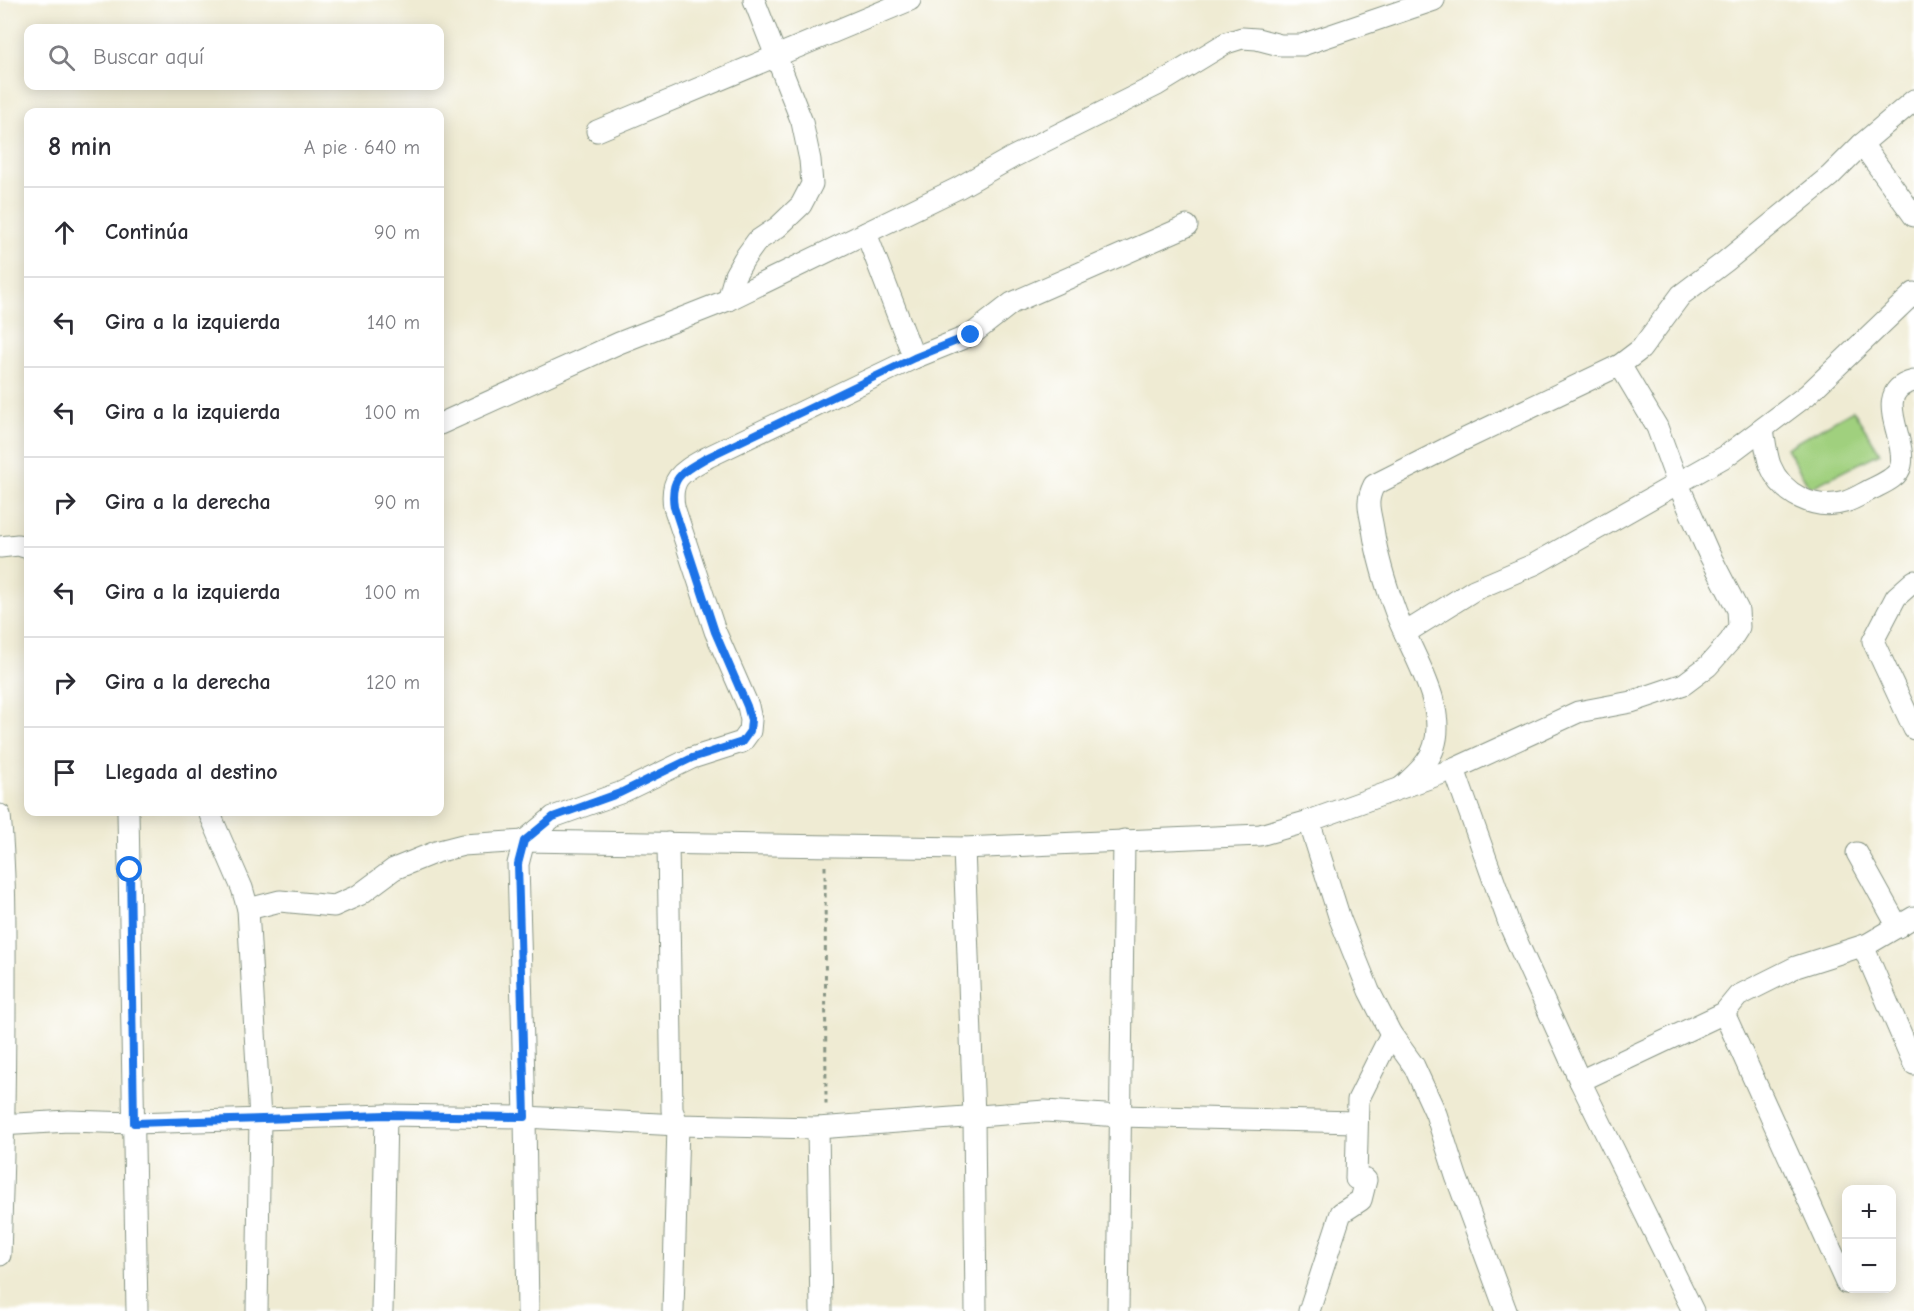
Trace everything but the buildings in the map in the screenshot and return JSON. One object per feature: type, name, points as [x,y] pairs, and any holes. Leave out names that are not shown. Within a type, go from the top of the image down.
[{"type":"street","points":[[728,300],[735,275],[757,241],[778,227],[801,205],[812,184],[810,160],[802,122],[754,0]]},
{"type":"street","points":[[597,131],[910,0]]},
{"type":"street","points":[[444,422],[619,343],[728,300],[958,188],[1013,157],[1157,85],[1226,43],[1242,38],[1280,45],[1302,45],[1434,0]]},
{"type":"street","points":[[1398,790],[1428,761],[1435,746],[1437,728],[1435,708],[1427,683],[1396,612],[1375,546],[1368,511],[1369,496],[1374,485],[1620,365],[1641,349],[1681,295],[1830,176],[1862,144],[1914,100]]},
{"type":"street","points":[[1862,144],[1914,216]]},
{"type":"street","points":[[528,1311],[518,864],[524,841],[553,817],[620,793],[692,758],[742,742],[750,731],[751,720],[747,706],[715,632],[674,507],[672,494],[680,474],[708,457],[914,358],[971,335],[1012,303],[1187,226]]},
{"type":"street","points":[[866,232],[914,358]]},
{"type":"street","points":[[1405,633],[1474,590],[1535,564],[1726,456],[1807,395],[1914,293]]},
{"type":"street","points":[[248,909],[280,901],[334,906],[359,895],[394,869],[436,852],[463,845],[524,841],[964,848],[1260,835],[1309,821],[1454,769],[1578,712],[1631,702],[1684,684],[1708,666],[1730,641],[1739,627],[1738,610],[1708,552],[1678,484],[1657,427],[1620,365]]},
{"type":"street","points":[[1763,429],[1770,466],[1783,485],[1799,497],[1814,504],[1828,505],[1846,502],[1897,474],[1901,465],[1901,452],[1892,415],[1892,401],[1896,391],[1906,383],[1914,381]]},
{"type":"street","points":[[0,547],[18,545],[24,547]]},
{"type":"street","points":[[1914,581],[1896,597],[1874,641],[1914,729]]},
{"type":"street","points":[[1454,769],[1510,926],[1580,1081],[1693,1311]]},
{"type":"street","points":[[0,815],[6,902],[0,1255]]},
{"type":"street","points":[[128,816],[136,1311]]},
{"type":"street","points":[[210,816],[242,888],[248,909],[260,1119],[257,1311]]},
{"type":"street","points":[[1309,821],[1340,919],[1370,991],[1391,1034],[1414,1066],[1436,1114],[1473,1225],[1506,1311]]},
{"type":"street","points":[[1118,1311],[1125,840]]},
{"type":"street","points":[[668,843],[672,1110],[678,1125],[673,1311]]},
{"type":"street","points":[[964,848],[974,1117],[976,1311]]},
{"type":"street","points":[[1580,1081],[1724,1013],[1738,996],[1796,967],[1863,946],[1906,922],[1857,853]]},
{"type":"street","points":[[1863,946],[1914,1064]]},
{"type":"street","points":[[1724,1013],[1842,1274]]},
{"type":"street","points":[[1309,1311],[1341,1213],[1361,1200],[1366,1180],[1356,1179],[1358,1100],[1391,1034]]},
{"type":"street","points":[[2,1125],[68,1121],[134,1123],[386,1115],[525,1117],[678,1125],[822,1128],[1045,1111],[1120,1116],[1356,1122]]},
{"type":"street","points":[[382,1311],[386,1115]]},
{"type":"street","points":[[820,1311],[822,1128]]},
{"type":"path","points":[[822,1128],[824,846]]},
{"type":"green space","points":[[1853,410],[1880,453],[1810,488],[1786,448]]},
{"type":"route","points":[[130,870],[134,1123],[386,1115],[525,1117],[518,864],[524,841],[553,817],[620,793],[692,758],[742,742],[750,731],[751,720],[747,706],[715,632],[674,507],[672,494],[680,474],[708,457],[914,358],[971,335]]}]
